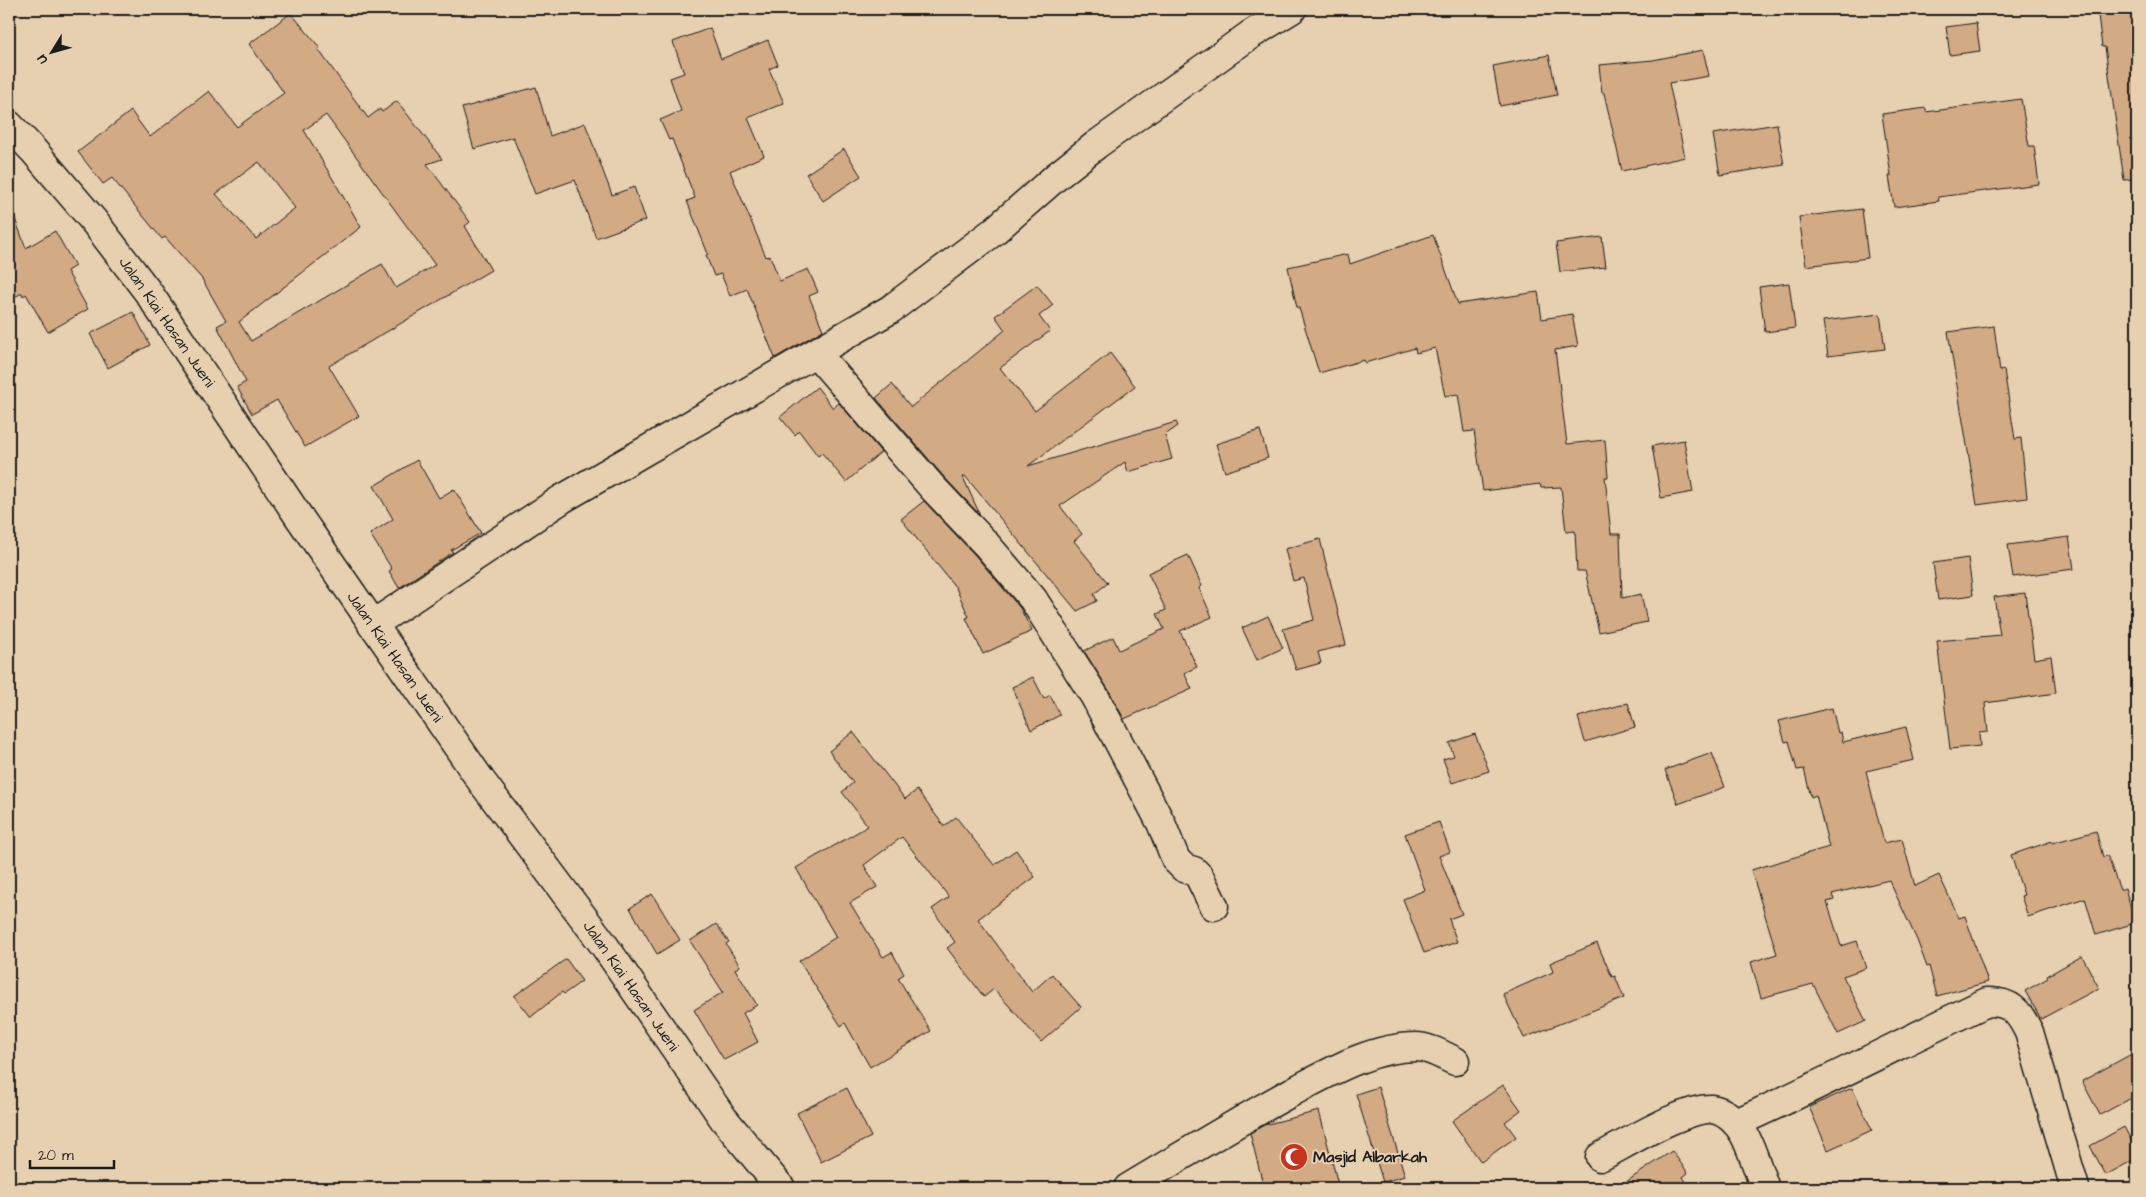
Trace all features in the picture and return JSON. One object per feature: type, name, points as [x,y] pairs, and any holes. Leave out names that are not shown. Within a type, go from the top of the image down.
[{"type":"street","points":[[372,625],[562,499],[890,309],[993,232],[1096,145],[1250,35],[1292,9]]},
{"type":"street","name":"Jalan Kiai Hasan Jueni","points":[[9,125],[93,220],[148,292],[372,625],[482,782],[604,945],[723,1118],[781,1188]]},
{"type":"street","points":[[816,353],[932,487],[986,544],[1033,599],[1095,697],[1160,822],[1176,860],[1184,868],[1194,871],[1199,876],[1214,906]]},
{"type":"street","points":[[1736,1123],[1820,1085],[1868,1059],[1987,1002],[1998,1002],[2006,1004],[2017,1012],[2029,1032],[2075,1188]]},
{"type":"street","points":[[1128,1188],[1259,1110],[1331,1071],[1360,1059],[1387,1050],[1418,1046],[1455,1061]]},
{"type":"street","points":[[1600,1157],[1690,1112],[1712,1109],[1725,1113],[1745,1135],[1765,1188]]},
{"type":"building","points":[[2137,10],[2137,179],[2124,180],[2105,47],[2102,47],[2098,15]]},
{"type":"building","points":[[291,13],[320,48],[318,49],[368,118],[380,109],[382,112],[397,101],[442,159],[427,164],[470,222],[465,226],[491,270],[329,366],[359,416],[305,447],[277,400],[252,414],[237,387],[246,382],[217,326],[226,321],[202,279],[165,237],[162,239],[112,178],[103,184],[78,152],[131,111],[150,137],[209,91],[237,127],[284,93],[249,44]],"holes":[[[326,115],[435,265],[396,288],[382,264],[251,341],[239,322],[361,227],[304,130]],[[259,162],[295,208],[256,239],[216,194]]]},
{"type":"building","points":[[1976,23],[1980,51],[1950,55],[1946,27]]},
{"type":"building","points":[[710,28],[721,59],[768,40],[778,65],[769,69],[784,103],[748,118],[764,156],[730,171],[766,257],[770,256],[780,281],[808,269],[818,292],[809,296],[823,330],[775,358],[747,289],[730,296],[721,274],[714,276],[706,255],[708,254],[687,201],[695,198],[672,139],[669,140],[660,120],[681,111],[670,78],[684,73],[673,42]]},
{"type":"building","points":[[1703,50],[1709,76],[1669,83],[1685,157],[1622,171],[1604,93],[1602,93],[1599,65],[1653,60]]},
{"type":"building","points":[[1549,55],[1557,95],[1500,106],[1493,66]]},
{"type":"building","points":[[536,87],[550,136],[585,123],[612,195],[634,187],[646,220],[596,238],[575,180],[535,194],[513,137],[474,149],[462,108]]},
{"type":"building","points":[[2021,99],[2029,146],[2034,146],[2039,184],[1938,197],[1939,201],[1894,207],[1882,114],[1926,108],[1926,112]]},
{"type":"building","points":[[1777,124],[1784,165],[1720,175],[1713,134]]},
{"type":"building","points":[[844,149],[861,176],[823,201],[806,174]]},
{"type":"building","points":[[11,208],[26,248],[55,231],[75,266],[67,271],[88,309],[48,332],[26,294],[23,296],[22,293],[9,300],[9,209]]},
{"type":"building","points":[[1862,209],[1868,258],[1806,266],[1799,217]]},
{"type":"building","points":[[1433,235],[1458,304],[1538,292],[1542,319],[1572,314],[1578,346],[1555,350],[1567,444],[1605,440],[1608,477],[1605,477],[1611,534],[1620,534],[1622,598],[1641,594],[1647,622],[1599,632],[1585,571],[1577,571],[1575,531],[1566,532],[1561,487],[1541,488],[1540,484],[1483,491],[1474,431],[1464,432],[1458,394],[1445,396],[1435,348],[1416,353],[1415,348],[1365,363],[1364,360],[1319,373],[1299,308],[1297,308],[1288,267],[1348,254],[1350,264]]},
{"type":"building","points":[[1602,237],[1606,267],[1560,272],[1556,243]]},
{"type":"building","points":[[1789,283],[1795,328],[1765,332],[1759,287]]},
{"type":"building","points":[[1037,285],[1053,305],[1039,316],[1050,331],[1000,368],[1035,411],[1110,353],[1135,386],[1028,466],[1176,422],[1178,426],[1165,435],[1172,459],[1128,472],[1125,462],[1060,506],[1082,534],[1074,541],[1108,583],[1094,594],[1097,601],[1077,611],[965,476],[963,477],[980,515],[944,477],[876,398],[892,384],[911,407],[1005,330],[995,316]]},
{"type":"building","points":[[133,312],[150,345],[108,368],[90,334]]},
{"type":"building","points":[[1880,314],[1885,349],[1828,356],[1823,321]]},
{"type":"building","points":[[1994,326],[2000,371],[2004,370],[2015,439],[2021,438],[2027,498],[1977,505],[1948,332]]},
{"type":"building","points":[[817,387],[833,408],[839,403],[881,452],[846,482],[822,453],[818,456],[799,431],[795,435],[780,417]]},
{"type":"building","points":[[1260,430],[1268,458],[1225,472],[1216,444]]},
{"type":"building","points":[[1684,440],[1693,492],[1661,498],[1652,446]]},
{"type":"building","points":[[417,460],[439,498],[454,489],[481,533],[451,550],[453,552],[399,588],[389,571],[392,569],[370,534],[393,519],[374,486]]},
{"type":"building","points":[[924,501],[974,554],[1020,608],[1032,631],[983,654],[966,618],[969,617],[956,588],[901,519]]},
{"type":"building","points":[[2069,537],[2074,569],[2013,577],[2008,545]]},
{"type":"building","points":[[1320,539],[1346,645],[1318,652],[1321,663],[1296,670],[1283,629],[1314,620],[1304,578],[1293,581],[1285,549]]},
{"type":"building","points":[[1188,555],[1202,586],[1199,588],[1212,617],[1180,631],[1197,667],[1184,673],[1192,689],[1124,719],[1084,651],[1113,637],[1119,650],[1164,629],[1157,614],[1166,610],[1148,573]]},
{"type":"building","points":[[1968,558],[1973,595],[1938,600],[1933,563]]},
{"type":"building","points":[[2025,593],[2034,659],[2051,656],[2056,693],[1985,703],[1988,732],[1979,733],[1980,746],[1950,749],[1937,641],[2000,635],[1994,597]]},
{"type":"building","points":[[1268,616],[1283,648],[1257,660],[1242,628]]},
{"type":"building","points":[[1033,677],[1044,699],[1050,695],[1060,715],[1031,730],[1012,687]]},
{"type":"building","points":[[1628,703],[1635,727],[1585,742],[1578,717]]},
{"type":"building","points":[[1832,708],[1838,733],[1841,732],[1843,742],[1906,727],[1914,760],[1866,771],[1884,843],[1902,839],[1915,886],[1939,875],[1959,918],[1965,916],[1988,982],[1937,996],[1929,966],[1927,967],[1917,940],[1889,880],[1832,894],[1834,900],[1827,902],[1841,946],[1857,941],[1866,968],[1843,976],[1866,1021],[1838,1034],[1813,984],[1761,998],[1751,962],[1777,954],[1751,870],[1829,847],[1816,795],[1811,797],[1804,769],[1797,770],[1789,741],[1785,742],[1779,721]]},
{"type":"building","points":[[853,732],[905,799],[917,790],[944,826],[956,817],[994,865],[1016,850],[1035,877],[978,919],[1032,992],[1052,974],[1081,1007],[1041,1042],[994,989],[984,997],[947,948],[955,942],[932,909],[949,897],[902,837],[864,865],[877,887],[850,903],[883,957],[892,952],[904,974],[898,978],[931,1031],[870,1067],[845,1023],[841,1026],[799,961],[836,937],[796,868],[868,826],[842,792],[853,783],[829,751]]},
{"type":"building","points":[[1475,734],[1489,771],[1452,783],[1443,759],[1454,756],[1449,743]]},
{"type":"building","points":[[1712,753],[1725,787],[1678,804],[1665,770]]},
{"type":"building","points":[[1439,822],[1450,852],[1439,856],[1462,914],[1449,919],[1457,942],[1424,953],[1403,899],[1425,890],[1405,834]]},
{"type":"building","points":[[2096,831],[2103,857],[2107,855],[2120,890],[2125,888],[2135,923],[2096,935],[2085,898],[2028,917],[2021,896],[2024,895],[2011,855],[2052,841],[2052,843]]},
{"type":"building","points":[[652,894],[680,940],[657,954],[630,908]]},
{"type":"building","points":[[716,924],[729,942],[726,944],[740,966],[735,969],[757,1005],[743,1013],[758,1042],[724,1060],[694,1010],[723,992],[690,941]]},
{"type":"building","points":[[1597,943],[1612,977],[1615,976],[1624,998],[1524,1038],[1503,994],[1553,972],[1550,963]]},
{"type":"building","points":[[2082,956],[2099,988],[2041,1019],[2025,991]]},
{"type":"building","points":[[566,959],[582,981],[564,994],[562,992],[531,1017],[514,996]]},
{"type":"building","points":[[2137,1051],[2137,1095],[2100,1115],[2082,1081]]},
{"type":"building","points":[[1503,1085],[1521,1110],[1505,1122],[1516,1137],[1481,1162],[1452,1121]]},
{"type":"building","points":[[1378,1087],[1405,1176],[1383,1182],[1356,1094]]},
{"type":"building","points":[[847,1088],[871,1137],[821,1162],[797,1113]]},
{"type":"building","points":[[1852,1088],[1872,1130],[1828,1150],[1809,1107]]},
{"type":"building","name":"Masjid Albarkah","points":[[1319,1111],[1339,1188],[1264,1188],[1250,1133],[1264,1125]]},
{"type":"building","points":[[2124,1127],[2137,1151],[2137,1158],[2106,1175],[2090,1146]]},
{"type":"building","points":[[1672,1151],[1688,1173],[1683,1177],[1690,1188],[1617,1188]]},
{"type":"place","name":"Masjid Albarkah","points":[[1294,1157]]}]
